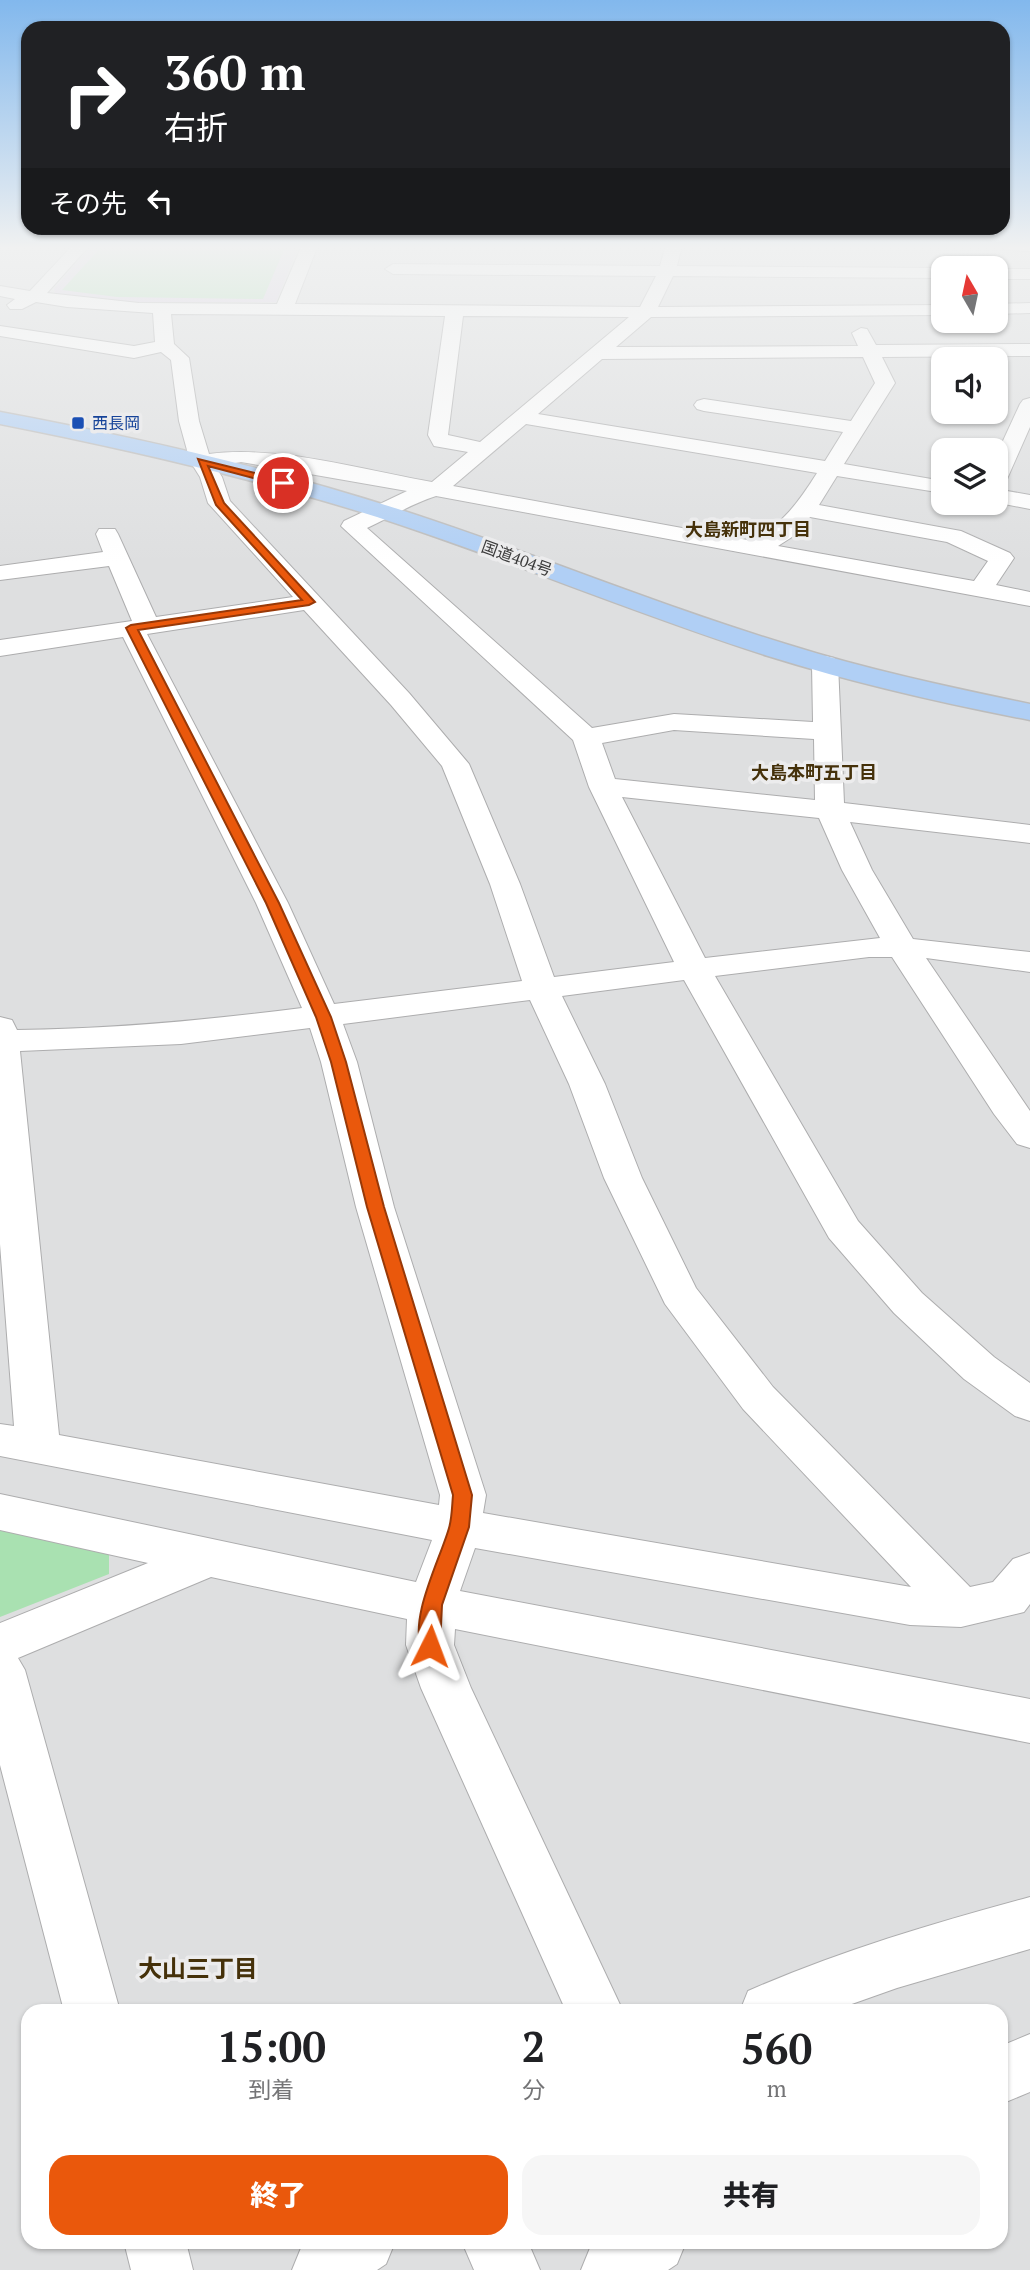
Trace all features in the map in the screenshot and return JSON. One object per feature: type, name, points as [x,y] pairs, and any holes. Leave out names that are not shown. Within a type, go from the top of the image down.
[{"type":"highway","name":"国道404号","points":[[0,418],[201,461],[385,512],[745,640],[924,690],[1030,712]]},
{"type":"street","points":[[171,351],[180,358],[189,421],[201,461],[211,477],[219,503],[437,739],[455,764],[505,884],[541,986],[587,1084],[623,1178],[680,1294],[758,1398],[961,1608]]},
{"type":"street","points":[[449,351],[438,435],[441,442],[487,449]]},
{"type":"street","points":[[599,351],[437,489],[403,499],[385,512],[352,526],[586,737],[603,787],[694,969],[844,1229],[908,1303],[978,1368],[1030,1405]]},
{"type":"street","points":[[759,547],[784,532],[805,509],[885,383],[869,352]]},
{"type":"street","points":[[597,353],[931,352]]},
{"type":"street","points":[[669,442],[753,353]]},
{"type":"street","points":[[1008,354],[1022,370]]},
{"type":"street","points":[[1008,453],[1030,404]]},
{"type":"street","points":[[704,405],[856,428]]},
{"type":"street","points":[[523,418],[931,485]]},
{"type":"street","points":[[201,461],[241,457],[269,460],[759,547],[1030,599]]},
{"type":"street","points":[[1008,498],[1030,502]]},
{"type":"street","points":[[805,509],[953,536],[1002,558],[980,591]]},
{"type":"street","points":[[107,534],[139,627],[272,903],[323,1017],[339,1062],[375,1207],[463,1495],[459,1527],[432,1605],[430,1646],[446,1688],[591,2004]]},
{"type":"street","points":[[0,573],[115,558]]},
{"type":"street","points":[[0,648],[309,602]]},
{"type":"street","points":[[825,664],[830,810],[857,870],[901,946],[1019,1108],[1030,1136]]},
{"type":"street","points":[[586,737],[674,722],[826,730]]},
{"type":"street","points":[[603,787],[647,789],[1030,834]]},
{"type":"street","points":[[1030,962],[901,946],[869,947],[541,986],[181,1034],[85,1040],[1,1036],[19,1444],[459,1527],[910,1606],[961,1608],[1007,1598],[1030,1572]]},
{"type":"street","points":[[0,1512],[432,1605],[1030,1721]]},
{"type":"street","points":[[0,1644],[209,1558]]},
{"type":"street","points":[[0,1670],[90,2004]]},
{"type":"street","points":[[782,2004],[810,1990],[1030,1923]]},
{"type":"street","points":[[1008,2072],[1030,2063]]},
{"type":"street","points":[[157,2249],[163,2270]]},
{"type":"street","points":[[323,2270],[354,2249]]},
{"type":"street","points":[[497,2249],[509,2270]]},
{"type":"street","points":[[612,2270],[644,2249]]},
{"type":"green space","points":[[0,1529],[109,1551],[109,1574],[0,1617]]},
{"type":"place","name":"西長岡","points":[[78,423]]},
{"type":"district","name":"大島新町四丁目","points":[[748,530]]},
{"type":"district","name":"大島本町五丁目","points":[[814,773]]},
{"type":"district","name":"大山三丁目","points":[[198,1969]]},
{"type":"route","points":[[283,483],[201,461],[211,477],[219,503],[309,602],[131,628],[272,903],[323,1017],[339,1062],[375,1207],[463,1495],[459,1527],[432,1605],[430,1646]]}]
